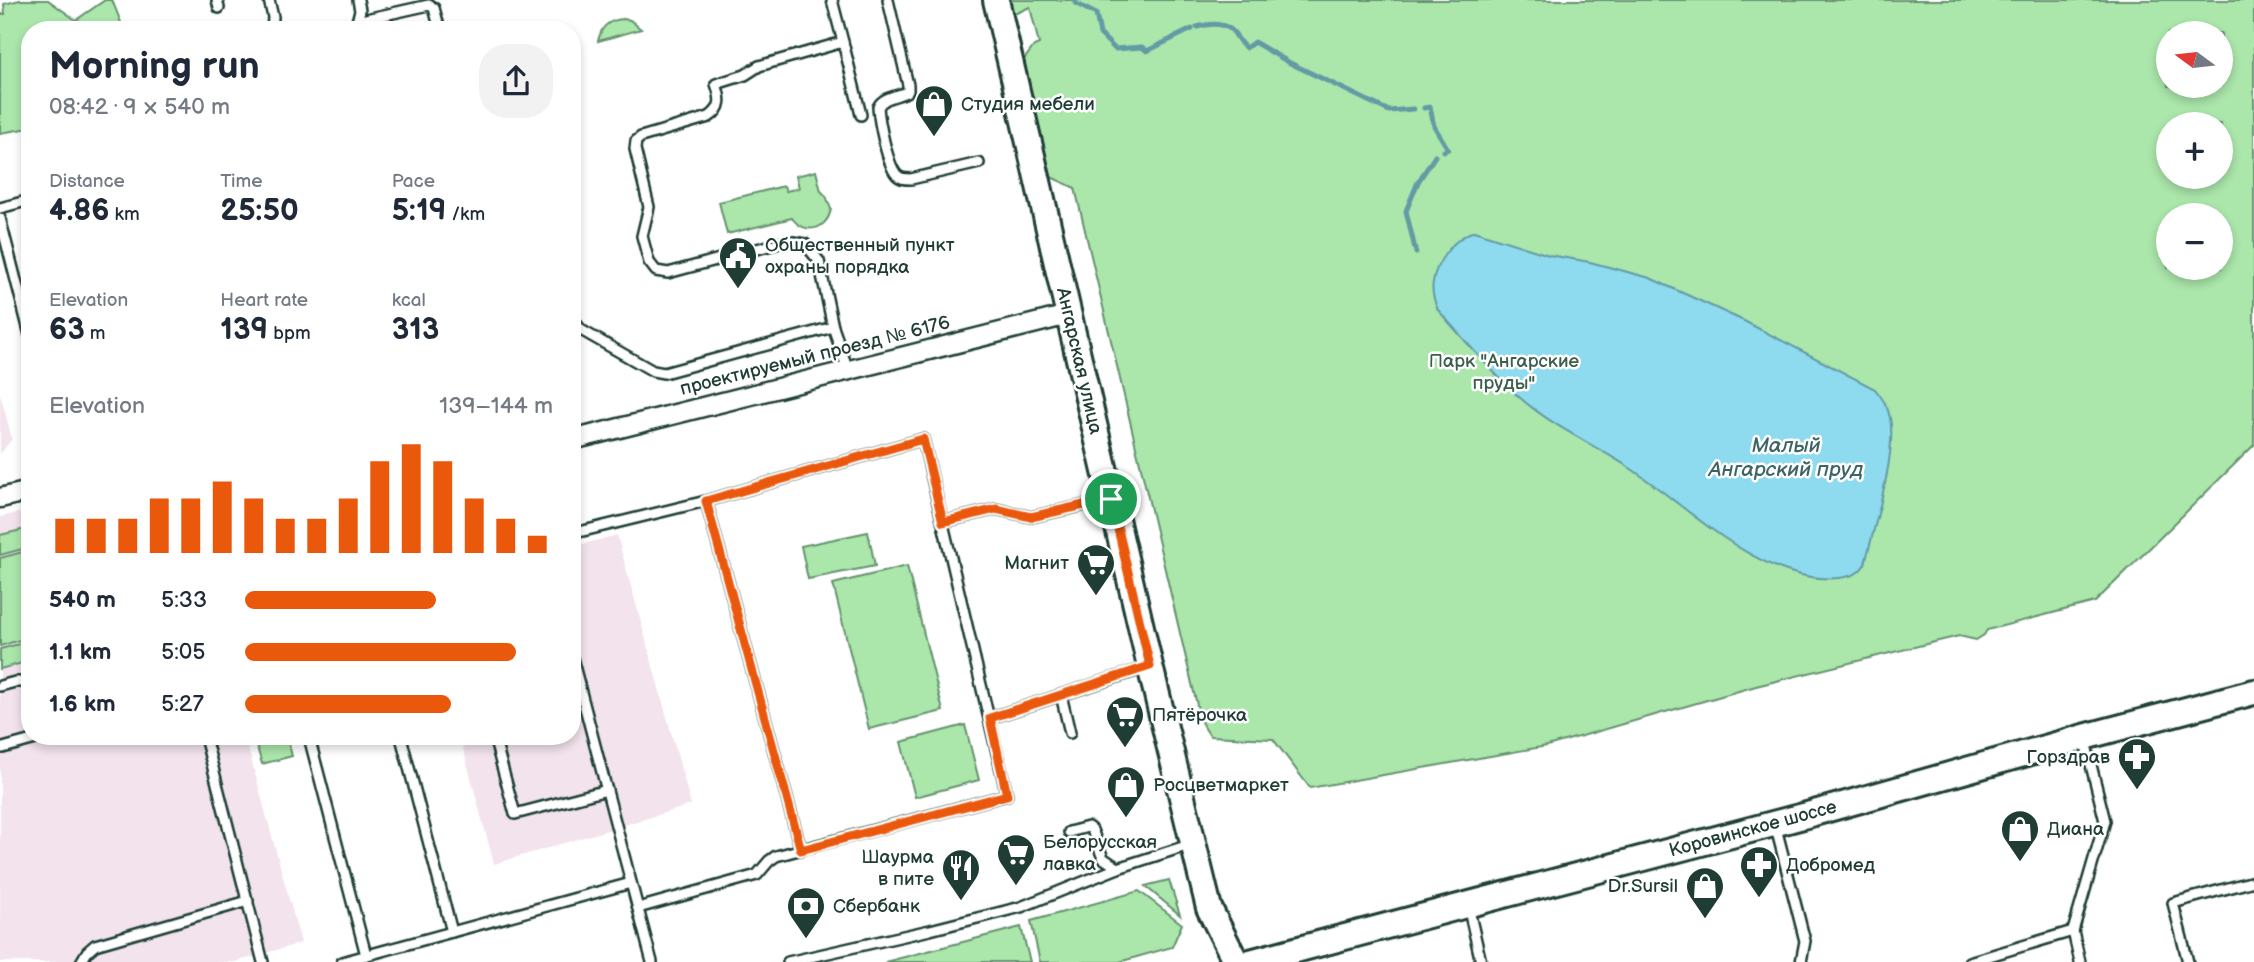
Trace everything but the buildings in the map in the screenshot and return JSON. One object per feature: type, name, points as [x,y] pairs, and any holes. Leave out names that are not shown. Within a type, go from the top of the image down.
[{"type":"main road","name":"Ангарская улица","points":[[996,0],[1150,666],[1209,908],[1236,962]]},
{"type":"main road","name":"Коровинское шоссе","points":[[1251,962],[2254,692]]},
{"type":"street","name":"проектируемый проезд № 6176","points":[[581,438],[1068,315]]},
{"type":"street","points":[[0,498],[21,493]]},
{"type":"lane","points":[[269,0],[273,21]]},
{"type":"lane","points":[[357,21],[360,10],[358,0]]},
{"type":"lane","points":[[832,0],[861,115]]},
{"type":"lane","points":[[888,0],[908,85],[908,91],[887,98],[878,107],[896,174],[902,179],[911,179],[979,163]]},
{"type":"lane","points":[[371,21],[429,5],[434,8],[438,21]]},
{"type":"lane","points":[[843,42],[759,66],[745,75],[716,84],[721,97],[716,112],[709,117],[641,137],[636,141],[635,149],[649,207],[642,236],[649,262],[656,271],[668,273],[787,241],[805,244],[819,261],[833,327],[848,370]]},
{"type":"lane","points":[[0,208],[21,202]]},
{"type":"lane","points":[[0,218],[21,300]]},
{"type":"lane","points":[[581,330],[653,372],[664,373],[833,327]]},
{"type":"lane","points":[[581,532],[706,501],[923,439],[1007,795],[772,858],[757,875],[638,908]]},
{"type":"lane","points":[[943,522],[996,509],[1031,517],[1111,499]]},
{"type":"lane","points":[[706,501],[801,850]]},
{"type":"lane","points":[[990,718],[1150,666]]},
{"type":"lane","points":[[0,686],[21,682]]},
{"type":"lane","points":[[581,692],[652,962]]},
{"type":"lane","points":[[1061,695],[1070,733]]},
{"type":"lane","points":[[2080,962],[2073,931],[2105,821],[2084,737]]},
{"type":"lane","points":[[3,748],[21,743]]},
{"type":"lane","points":[[207,745],[263,962]]},
{"type":"lane","points":[[311,745],[366,955]]},
{"type":"lane","points":[[403,745],[452,932]]},
{"type":"lane","points":[[496,745],[515,814],[607,790]]},
{"type":"lane","points":[[1775,822],[1805,941],[1801,962]]},
{"type":"lane","points":[[1069,832],[1088,827],[1092,830],[1103,858],[1118,868]]},
{"type":"lane","points":[[788,962],[1021,906],[1118,868],[1194,843]]},
{"type":"lane","points":[[2188,962],[2173,903],[2254,881]]},
{"type":"lane","points":[[342,962],[631,883]]},
{"type":"lane","points":[[82,962],[87,952],[95,945],[247,901]]},
{"type":"lane","points":[[1467,904],[1481,962]]},
{"type":"lane","points":[[1969,962],[2073,931]]},
{"type":"shaded area","points":[[0,393],[12,439],[0,454]]},
{"type":"shaded area","points":[[21,512],[21,745],[247,745],[301,943],[235,962],[0,962],[0,517]]},
{"type":"shaded area","points":[[617,535],[691,805],[494,864],[462,745],[581,745],[581,545]]},
{"type":"green space","points":[[20,0],[48,0],[76,20],[105,0],[112,0],[120,21],[21,21],[21,130],[0,133],[0,14],[5,14],[4,4]]},
{"type":"green space","name":"Парк \"Ангарские пруды\"","points":[[1009,0],[2254,0],[2254,445],[2095,602],[1987,630],[1976,640],[1959,636],[1756,686],[1547,746],[1310,788],[1273,739],[1210,736],[1201,722],[1075,188],[1051,177],[1023,61],[1034,46],[1039,44],[1030,7],[1012,15]]},
{"type":"green space","points":[[623,19],[630,20],[641,29],[598,41],[606,25]]},
{"type":"green space","points":[[816,171],[821,191],[831,209],[829,216],[820,226],[803,227],[792,218],[727,234],[719,202],[784,186],[786,191],[799,188],[796,176]]},
{"type":"green space","points":[[21,530],[21,549],[0,555],[0,535]]},
{"type":"green space","points":[[868,532],[875,566],[808,579],[801,546]]},
{"type":"green space","points":[[21,552],[21,640],[0,646],[0,558]]},
{"type":"green space","points":[[907,566],[943,711],[869,729],[833,584]]},
{"type":"green space","points":[[21,643],[21,663],[0,669],[0,649]]},
{"type":"green space","points":[[965,725],[979,780],[915,797],[901,742]]},
{"type":"green space","points":[[256,745],[289,745],[292,756],[262,764]]},
{"type":"green space","points":[[1169,880],[1180,915],[1145,886]]},
{"type":"green space","points":[[1139,891],[1182,924],[1172,947],[1119,962],[1040,962],[1031,921]]},
{"type":"green space","points":[[1021,927],[1030,962],[885,962]]},
{"type":"water","name":"Малый Ангарский пруд","points":[[1474,231],[1549,255],[1590,262],[1650,278],[1744,321],[1875,389],[1889,414],[1890,451],[1879,511],[1865,564],[1860,571],[1839,578],[1810,577],[1755,557],[1728,541],[1630,468],[1558,426],[1518,396],[1438,310],[1434,300],[1433,282],[1442,258],[1460,239]]},
{"type":"waterway","points":[[1075,0],[1075,3],[1096,14],[1100,34],[1115,49],[1142,47],[1147,51],[1192,29]]},
{"type":"waterway","points":[[1197,27],[1223,25],[1232,30],[1246,48],[1254,42],[1290,63],[1389,111],[1413,109]]},
{"type":"waterway","points":[[1424,108],[1430,107],[1434,126],[1448,149],[1444,151]]},
{"type":"waterway","points":[[1416,253],[1406,211],[1418,182],[1435,156]]},
{"type":"place","name":"Студия мебели","points":[[934,138]]},
{"type":"place","name":"Общественный пункт охраны порядка","points":[[738,290]]},
{"type":"place","name":"Магнит","points":[[1096,597]]},
{"type":"place","name":"Пятёрочка","points":[[1125,749]]},
{"type":"place","name":"Горздрав","points":[[2137,791]]},
{"type":"place","name":"Росцветмаркет","points":[[1126,819]]},
{"type":"place","name":"Диана","points":[[2020,863]]},
{"type":"place","name":"Белорусская лавка","points":[[1016,887]]},
{"type":"place","name":"Добромед","points":[[1759,899]]},
{"type":"place","name":"Шаурма в пите","points":[[961,902]]},
{"type":"place","name":"Dr.Sursil","points":[[1705,920]]},
{"type":"place","name":"Сбербанк","points":[[806,940]]},
{"type":"route","points":[[923,439],[943,522],[996,509],[1031,517],[1111,499],[1150,666],[990,718],[1007,795],[801,850],[706,501],[923,439]]}]
